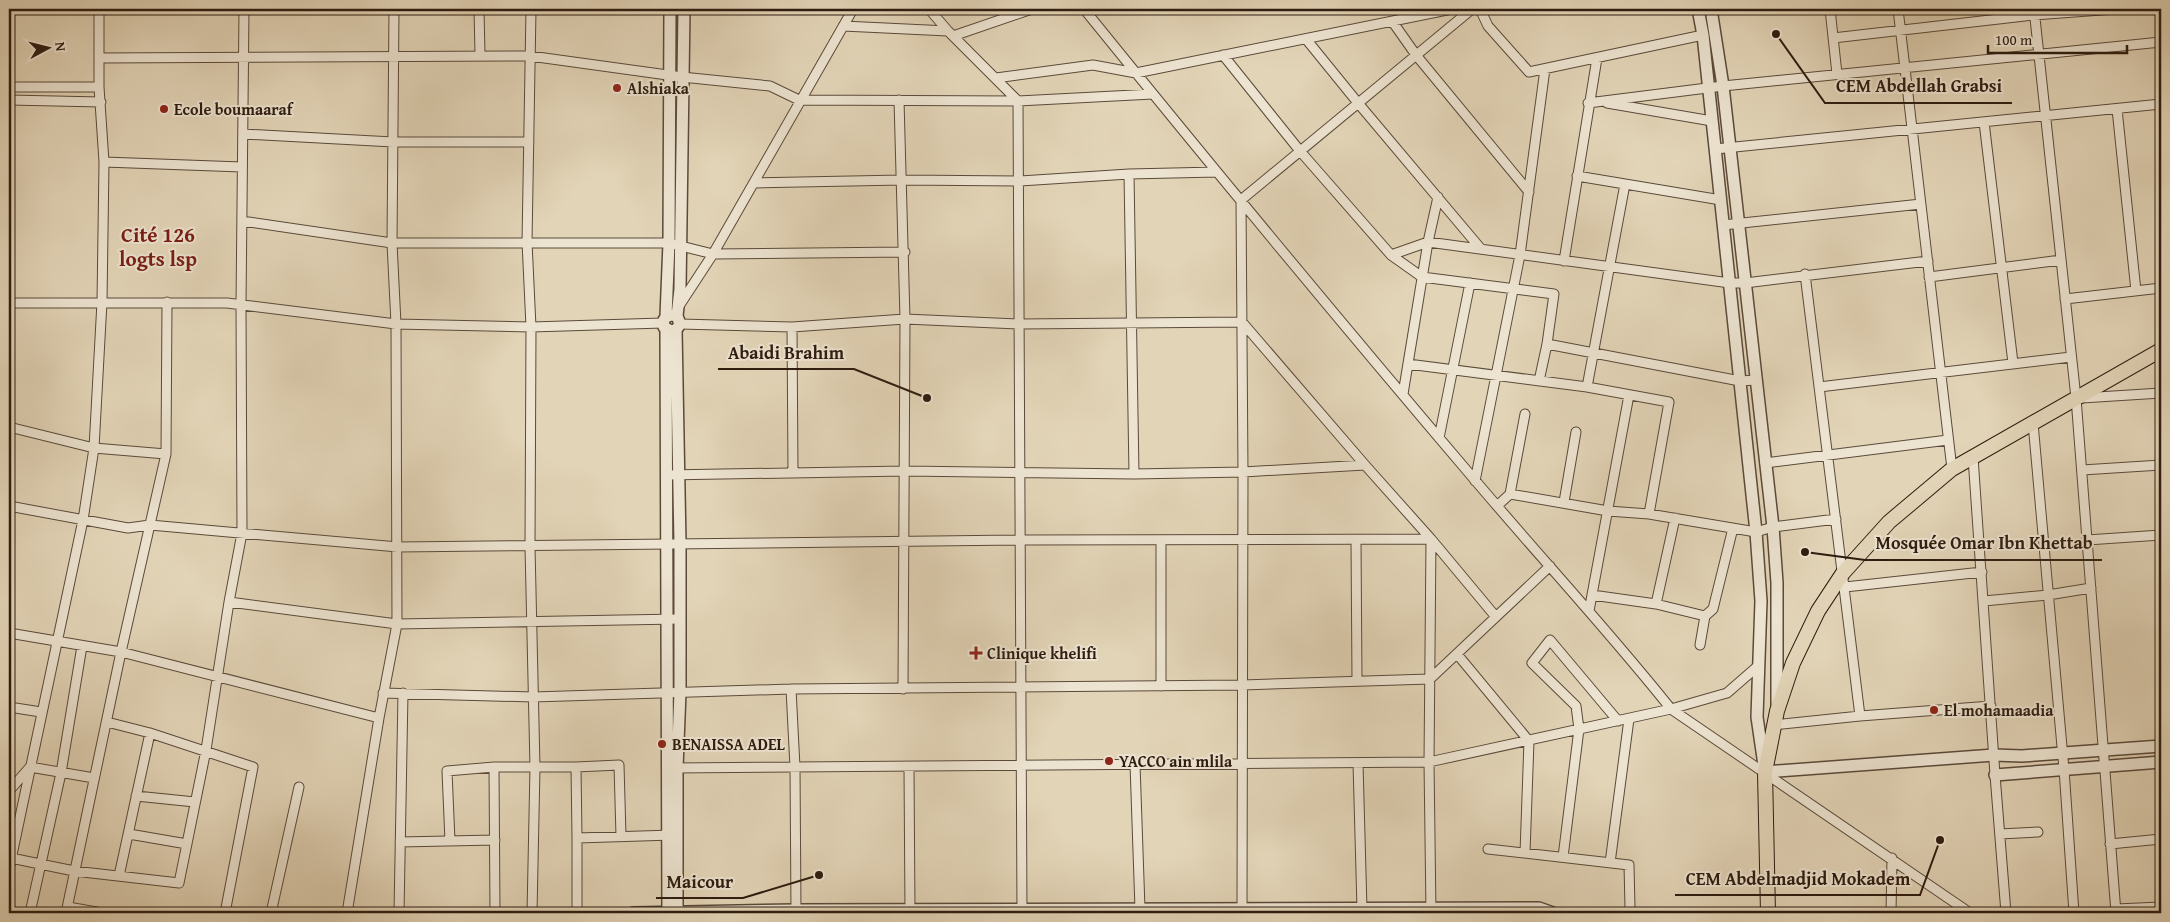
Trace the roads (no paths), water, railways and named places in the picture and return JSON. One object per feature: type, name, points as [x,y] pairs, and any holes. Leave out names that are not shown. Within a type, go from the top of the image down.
[{"type":"main road","points":[[1768,913],[1765,772],[1776,718],[1793,663],[1818,611],[1889,522],[1952,469],[2161,350]]},
{"type":"street","points":[[9,869],[12,837],[30,768],[55,642],[83,520],[94,448],[102,302],[104,162],[100,102],[99,9]]},
{"type":"street","points":[[11,858],[74,871],[179,884],[206,750],[216,677],[242,533],[241,305],[244,9]]},
{"type":"street","points":[[347,913],[383,693],[397,624],[396,324],[392,244],[394,9]]},
{"type":"street","points":[[479,9],[480,54]]},
{"type":"street","points":[[531,9],[528,242],[531,327],[530,547],[535,767],[532,913]]},
{"type":"street","points":[[670,9],[669,75],[675,244]]},
{"type":"street","points":[[672,913],[672,768],[666,694],[665,543],[684,9]]},
{"type":"street","points":[[672,768],[680,692],[680,544],[672,321],[713,254],[799,100],[853,9]]},
{"type":"street","points":[[929,9],[951,34],[1018,101],[1020,181],[1022,912]]},
{"type":"street","points":[[843,26],[951,34],[1032,9]]},
{"type":"street","points":[[1084,9],[1217,172],[1475,481],[1589,611],[1671,709],[1970,913]]},
{"type":"street","points":[[996,78],[1093,65],[1136,73],[1452,9]]},
{"type":"street","points":[[1480,9],[1488,26],[1529,72],[1703,35]]},
{"type":"street","points":[[1698,9],[1709,88],[1756,532],[1761,600],[1757,717],[1765,772]]},
{"type":"street","points":[[1711,9],[1723,86],[1773,527],[1777,583],[1776,718],[1860,716],[1991,706]]},
{"type":"street","points":[[1830,9],[1837,74]]},
{"type":"street","points":[[1898,9],[1952,469]]},
{"type":"street","points":[[1833,38],[2034,12],[2115,9]]},
{"type":"street","points":[[1241,200],[1467,10]]},
{"type":"street","points":[[2034,12],[2076,398],[2103,766],[2116,911],[2161,908]]},
{"type":"street","points":[[1392,21],[1416,54],[1529,192]]},
{"type":"street","points":[[1306,38],[1481,249]]},
{"type":"street","points":[[1592,102],[1723,86],[2161,42]]},
{"type":"street","points":[[100,58],[244,56],[394,57],[480,54],[530,56],[682,77],[770,86],[799,100],[1018,101],[1153,94]]},
{"type":"street","points":[[1223,55],[1300,151],[1391,255],[1422,277],[1554,294],[1547,344],[1539,382]]},
{"type":"street","points":[[1564,261],[1577,176],[1592,102],[1597,58]]},
{"type":"street","points":[[1475,481],[1520,255],[1545,68]]},
{"type":"street","points":[[9,87],[100,87]]},
{"type":"street","points":[[9,100],[100,102]]},
{"type":"street","points":[[899,100],[905,320],[906,471],[903,689]]},
{"type":"street","points":[[1592,102],[1712,121]]},
{"type":"street","points":[[1715,149],[1912,131],[2045,115],[2161,104]]},
{"type":"street","points":[[2117,108],[2136,291]]},
{"type":"street","points":[[1984,122],[2013,363]]},
{"type":"street","points":[[243,134],[393,142],[529,142]]},
{"type":"street","points":[[104,162],[242,167]]},
{"type":"street","points":[[754,183],[902,180],[1020,181],[1129,174],[1217,172]]},
{"type":"street","points":[[1129,174],[1134,474]]},
{"type":"street","points":[[1577,176],[1721,200]]},
{"type":"street","points":[[1588,387],[1625,184]]},
{"type":"street","points":[[1403,394],[1428,242],[1438,197]]},
{"type":"street","points":[[1241,200],[1242,909]]},
{"type":"street","points":[[1724,225],[1921,204]]},
{"type":"street","points":[[242,221],[392,244],[528,242],[675,244],[713,254],[904,252]]},
{"type":"street","points":[[1391,255],[1428,242],[1730,283],[1745,283],[1805,274],[1928,261]]},
{"type":"street","points":[[1929,277],[2061,260]]},
{"type":"street","points":[[1805,274],[1860,716]]},
{"type":"street","points":[[1439,438],[1470,283]]},
{"type":"street","points":[[2065,299],[2161,288]]},
{"type":"street","points":[[9,303],[167,302],[241,305],[396,324],[531,327],[672,321],[792,327],[905,320],[1019,324],[1242,322]]},
{"type":"street","points":[[102,913],[67,910],[121,652],[166,454],[167,302]]},
{"type":"street","points":[[1242,322],[1365,466],[1432,539],[1496,617]]},
{"type":"street","points":[[792,327],[792,472]]},
{"type":"street","points":[[1547,344],[1740,381],[1756,380]]},
{"type":"street","points":[[1819,387],[1940,374],[2013,363],[2071,358]]},
{"type":"street","points":[[1408,364],[1588,387],[1669,402],[1649,514]]},
{"type":"street","points":[[2076,398],[2161,393]]},
{"type":"street","points":[[1589,611],[1629,395]]},
{"type":"street","points":[[1498,506],[1510,494],[1525,414]]},
{"type":"street","points":[[2033,422],[2064,769],[2074,913]]},
{"type":"street","points":[[9,427],[94,448],[166,454]]},
{"type":"street","points":[[1564,502],[1576,432]]},
{"type":"street","points":[[1765,463],[1948,440]]},
{"type":"street","points":[[1974,457],[1994,775],[2006,913]]},
{"type":"street","points":[[2082,470],[2161,465]]},
{"type":"street","points":[[666,475],[906,471],[1134,474],[1242,472],[1365,466]]},
{"type":"street","points":[[1510,494],[1608,511],[1649,514],[1756,532],[1773,527],[1836,519]]},
{"type":"street","points":[[9,507],[128,528],[150,525],[398,547],[1020,540],[1432,539]]},
{"type":"street","points":[[1656,604],[1675,518]]},
{"type":"street","points":[[1700,645],[1704,616],[1713,608],[1733,528]]},
{"type":"street","points":[[2087,540],[2161,534]]},
{"type":"street","points":[[1431,911],[1429,762],[1432,539]]},
{"type":"street","points":[[1161,540],[1161,686]]},
{"type":"street","points":[[1356,540],[1357,682]]},
{"type":"street","points":[[383,693],[533,697],[792,689],[1242,685],[1430,679],[1550,566]]},
{"type":"street","points":[[1844,580],[1982,572]]},
{"type":"street","points":[[1984,600],[2048,595],[2091,588]]},
{"type":"street","points":[[1592,594],[1656,604],[1704,616]]},
{"type":"street","points":[[230,602],[397,624],[679,619]]},
{"type":"street","points":[[9,633],[121,652],[379,718]]},
{"type":"street","points":[[1563,857],[1579,730],[1576,706],[1532,664],[1550,640],[1618,721]]},
{"type":"street","points":[[30,913],[60,773],[82,646]]},
{"type":"street","points":[[1457,654],[1529,740],[1525,853]]},
{"type":"street","points":[[672,768],[1429,762],[1671,709],[1727,693],[1758,666]]},
{"type":"street","points":[[792,689],[795,767],[796,912]]},
{"type":"street","points":[[399,913],[403,693]]},
{"type":"street","points":[[9,707],[41,712]]},
{"type":"street","points":[[1610,863],[1629,718]]},
{"type":"street","points":[[106,722],[150,732],[253,767],[225,913]]},
{"type":"street","points":[[120,876],[150,732]]},
{"type":"street","points":[[1765,772],[1994,754],[2022,756],[2161,746]]},
{"type":"street","points":[[1994,775],[2161,762]]},
{"type":"street","points":[[1358,763],[1362,909]]},
{"type":"street","points":[[1134,764],[1140,909]]},
{"type":"street","points":[[450,841],[447,771],[494,767],[618,765],[621,836]]},
{"type":"street","points":[[494,767],[495,913]]},
{"type":"street","points":[[576,767],[577,913]]},
{"type":"street","points":[[909,767],[910,912]]},
{"type":"street","points":[[30,768],[94,778]]},
{"type":"street","points":[[9,791],[30,768]]},
{"type":"street","points":[[271,913],[299,787]]},
{"type":"street","points":[[136,796],[195,802]]},
{"type":"street","points":[[2000,834],[2038,832]]},
{"type":"street","points":[[129,834],[186,844]]},
{"type":"street","points":[[577,838],[673,835]]},
{"type":"street","points":[[2110,844],[2161,839]]},
{"type":"street","points":[[400,842],[495,840]]},
{"type":"street","points":[[1488,849],[1629,865],[1630,908],[1626,913]]},
{"type":"street","points":[[1890,913],[1892,858]]},
{"type":"street","points":[[634,913],[1022,912],[1140,909],[1362,909],[1431,911],[1539,908],[1553,913]]},
{"type":"place","name":"CEM Abdellah Grabsi","points":[[1776,34]]},
{"type":"place","name":"Alshiaka","points":[[617,88]]},
{"type":"place","name":"Ecole boumaaraf","points":[[164,109]]},
{"type":"place","name":"Abaidi Brahim","points":[[927,398]]},
{"type":"place","name":"Mosquée Omar Ibn Khettab","points":[[1805,552]]},
{"type":"place","name":"Clinique khelifi","points":[[976,653]]},
{"type":"place","name":"El mohamaadia","points":[[1934,710]]},
{"type":"place","name":"BENAISSA ADEL","points":[[662,744]]},
{"type":"place","name":"YACCO ain mlila","points":[[1109,761]]},
{"type":"place","name":"CEM Abdelmadjid Mokadem","points":[[1940,840]]},
{"type":"place","name":"Maicour","points":[[819,875]]},
{"type":"district","name":"Cité 126 logts lsp","points":[[158,247]]}]
